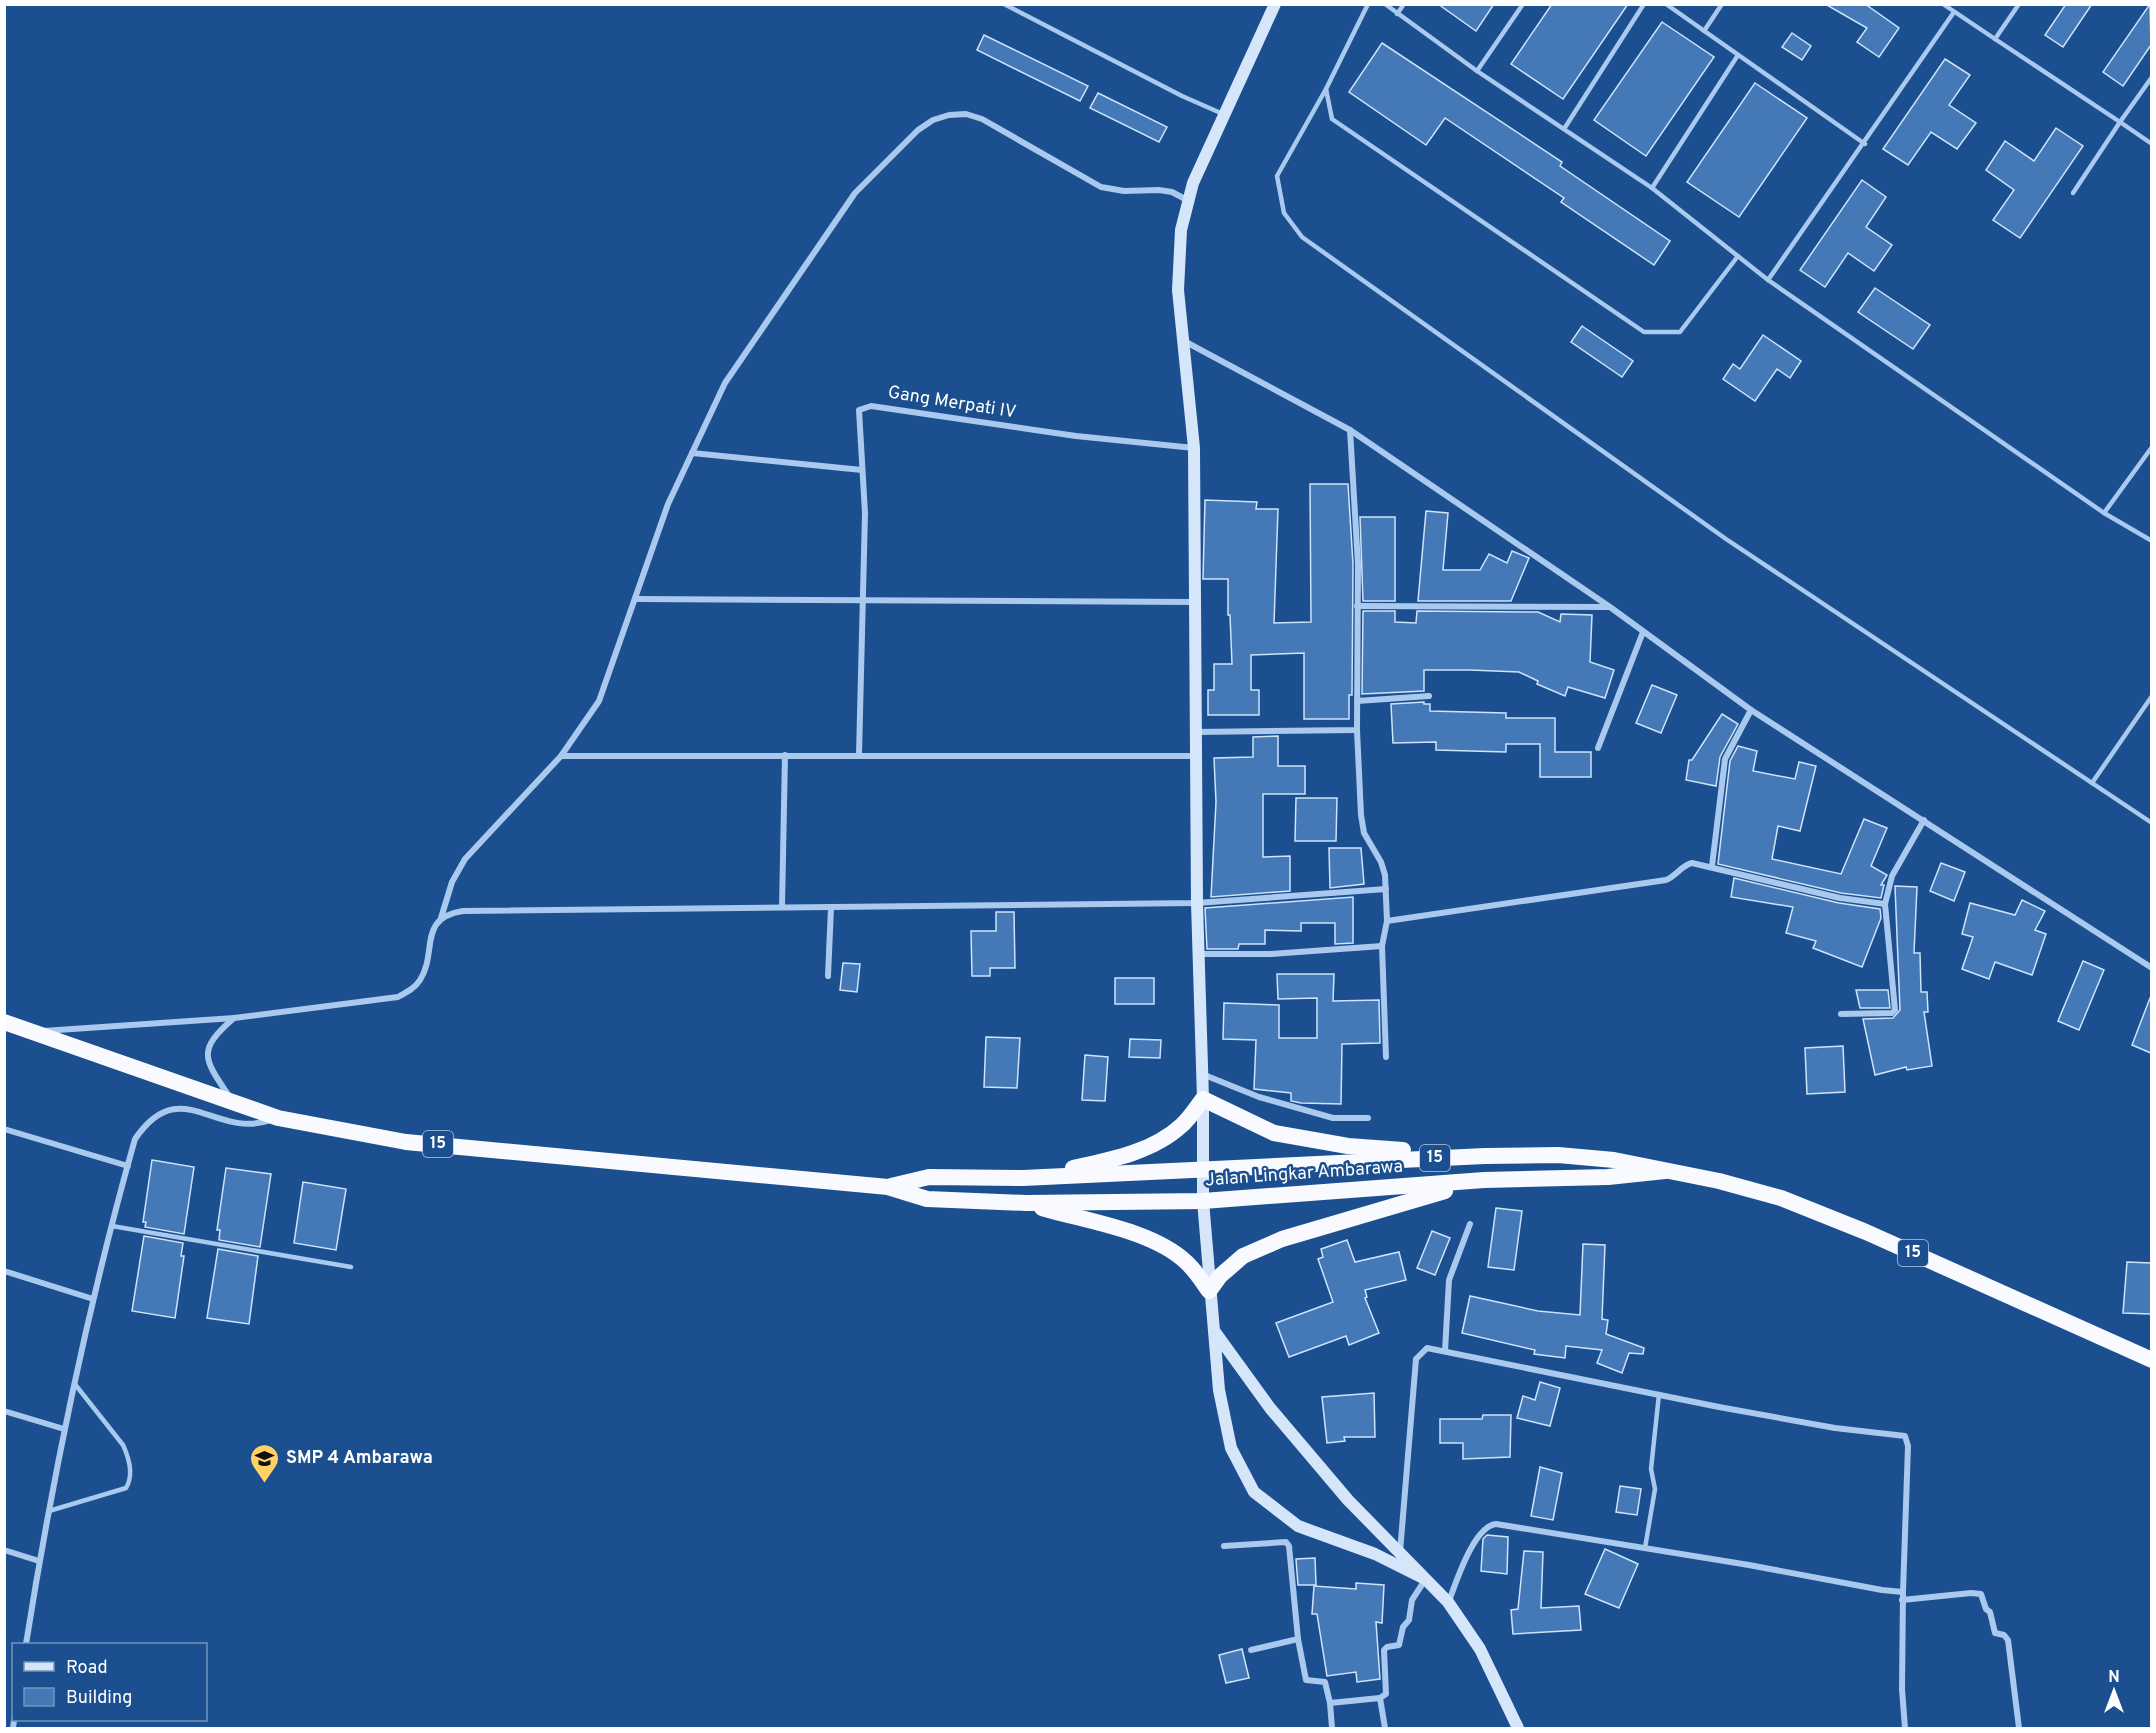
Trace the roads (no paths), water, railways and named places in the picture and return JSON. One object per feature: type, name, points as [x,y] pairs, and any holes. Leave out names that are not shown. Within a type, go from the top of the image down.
[{"type":"highway","name":"15","points":[[4,1022],[278,1118],[406,1142],[888,1187]]},
{"type":"highway","points":[[1023,1178],[1107,1161],[1153,1146],[1182,1125],[1203,1099],[1274,1133],[1348,1146],[1485,1156]]},
{"type":"highway","name":"Jalan Lingkar Ambarawa","points":[[888,1187],[929,1177],[1023,1178],[1485,1156],[1580,1157],[1614,1160],[1665,1171]]},
{"type":"highway","name":"15","points":[[1665,1171],[1719,1180],[1781,1198],[1866,1232],[2151,1360]]},
{"type":"highway","name":"Jalan Lingkar Ambarawa","points":[[888,1187],[927,1199],[1026,1203],[1203,1201],[1484,1180],[1608,1177],[1665,1171]]},
{"type":"highway","points":[[1026,1203],[1123,1231],[1162,1246],[1186,1262],[1209,1291],[1220,1276],[1243,1256],[1282,1239],[1484,1180]]},
{"type":"main road","points":[[1275,4],[1223,114],[1187,200],[1181,230],[1179,267],[1194,448],[1197,903],[1203,1099],[1203,1201],[1209,1291],[1215,1332],[1219,1390],[1231,1448],[1254,1492],[1298,1526],[1375,1554],[1424,1579]]},
{"type":"main road","points":[[1215,1332],[1270,1408],[1348,1500],[1448,1602],[1480,1649],[1518,1728]]},
{"type":"street","points":[[31,1032],[234,1017],[398,997],[412,989],[422,978],[434,927],[441,918],[452,882],[465,858],[561,756],[599,701],[668,504],[725,383],[855,193],[918,130],[933,120],[949,115],[966,114],[982,119],[1101,187],[1124,191],[1159,190],[1172,192],[1187,200]]},
{"type":"street","points":[[1184,341],[1350,430],[1610,608],[1751,710],[2151,968]]},
{"type":"street","name":"Gang Merpati IV","points":[[859,754],[865,513],[859,410],[871,406],[1076,436],[1194,448]]},
{"type":"street","points":[[1350,430],[1358,564],[1357,730],[1361,815],[1364,833],[1381,862],[1386,889],[1387,921],[1382,946],[1386,1056]]},
{"type":"street","points":[[692,453],[862,470]]},
{"type":"street","points":[[636,599],[1194,602]]},
{"type":"street","points":[[1357,606],[1610,608]]},
{"type":"street","points":[[1598,748],[1643,632]]},
{"type":"street","points":[[1357,701],[1429,696]]},
{"type":"street","points":[[1712,866],[1725,759],[1751,710]]},
{"type":"street","points":[[1196,732],[1357,730]]},
{"type":"street","points":[[561,756],[859,754],[1196,756]]},
{"type":"street","points":[[782,907],[785,755]]},
{"type":"street","points":[[1841,1014],[1892,1013],[1895,1010],[1885,904],[1892,876],[1924,820]]},
{"type":"street","points":[[1387,921],[1666,880],[1674,876],[1686,864],[1712,866],[1840,898],[1885,904]]},
{"type":"street","points":[[441,918],[463,911],[1197,903],[1386,889]]},
{"type":"street","points":[[828,976],[831,908]]},
{"type":"street","points":[[1198,954],[1271,954],[1382,946]]},
{"type":"street","points":[[234,1017],[208,1043],[207,1055],[214,1074],[234,1103]]},
{"type":"street","points":[[1202,1074],[1259,1097],[1333,1118],[1368,1118]]},
{"type":"street","points":[[26,1643],[64,1429],[93,1299],[135,1139],[153,1116],[164,1111],[186,1108],[228,1122],[255,1126],[278,1118]]},
{"type":"street","points":[[4,1129],[128,1166]]},
{"type":"street","points":[[1445,1351],[1449,1280],[1470,1224]]},
{"type":"street","points":[[4,1271],[93,1299]]},
{"type":"street","points":[[1400,1553],[1416,1359],[1427,1348],[1824,1426],[1905,1436],[1908,1446],[1902,1600],[1905,1728]]},
{"type":"street","points":[[4,1411],[64,1429]]},
{"type":"street","points":[[1448,1602],[1476,1539],[1490,1524],[1540,1530],[1903,1592]]},
{"type":"street","points":[[1224,1546],[1286,1542],[1289,1546],[1298,1639],[1306,1680],[1325,1682],[1332,1728]]},
{"type":"street","points":[[4,1550],[39,1561]]},
{"type":"street","points":[[1330,1703],[1380,1698],[1386,1694],[1384,1650],[1387,1647],[1399,1645],[1402,1641],[1403,1627],[1409,1620],[1412,1600],[1424,1579]]},
{"type":"street","points":[[1902,1600],[1981,1594],[1986,1609],[1990,1612],[1995,1633],[2004,1635],[2008,1640],[2019,1728]]},
{"type":"street","points":[[1251,1650],[1298,1639]]},
{"type":"street","points":[[1380,1698],[1385,1728]]},
{"type":"lane","points":[[1004,4],[1182,96],[1223,114]]},
{"type":"lane","points":[[1368,4],[1326,89],[1277,176],[1284,213],[1302,237],[1726,538],[2151,823]]},
{"type":"lane","points":[[1385,4],[1477,71],[1652,188],[1768,280],[2104,513],[2151,541]]},
{"type":"lane","points":[[1397,14],[1404,4]]},
{"type":"lane","points":[[1477,71],[1523,4]]},
{"type":"lane","points":[[1564,129],[1644,4]]},
{"type":"lane","points":[[1666,4],[1865,144]]},
{"type":"lane","points":[[1704,31],[1722,4]]},
{"type":"lane","points":[[1943,4],[2151,144]]},
{"type":"lane","points":[[1995,39],[2019,4]]},
{"type":"lane","points":[[1768,280],[1865,144],[1954,12]]},
{"type":"lane","points":[[1652,188],[1738,55]]},
{"type":"lane","points":[[2073,193],[2151,77]]},
{"type":"lane","points":[[1326,89],[1332,119],[1644,332],[1680,332],[1738,256]]},
{"type":"lane","points":[[2104,513],[2151,447]]},
{"type":"lane","points":[[2092,783],[2151,696]]},
{"type":"lane","points":[[112,1226],[351,1267]]},
{"type":"lane","points":[[49,1511],[126,1488],[129,1483],[128,1455],[123,1445],[74,1383]]},
{"type":"lane","points":[[1645,1548],[1655,1489],[1651,1469],[1659,1394]]},
{"type":"place","name":"SMP 4 Ambarawa","points":[[265,1484]]}]
